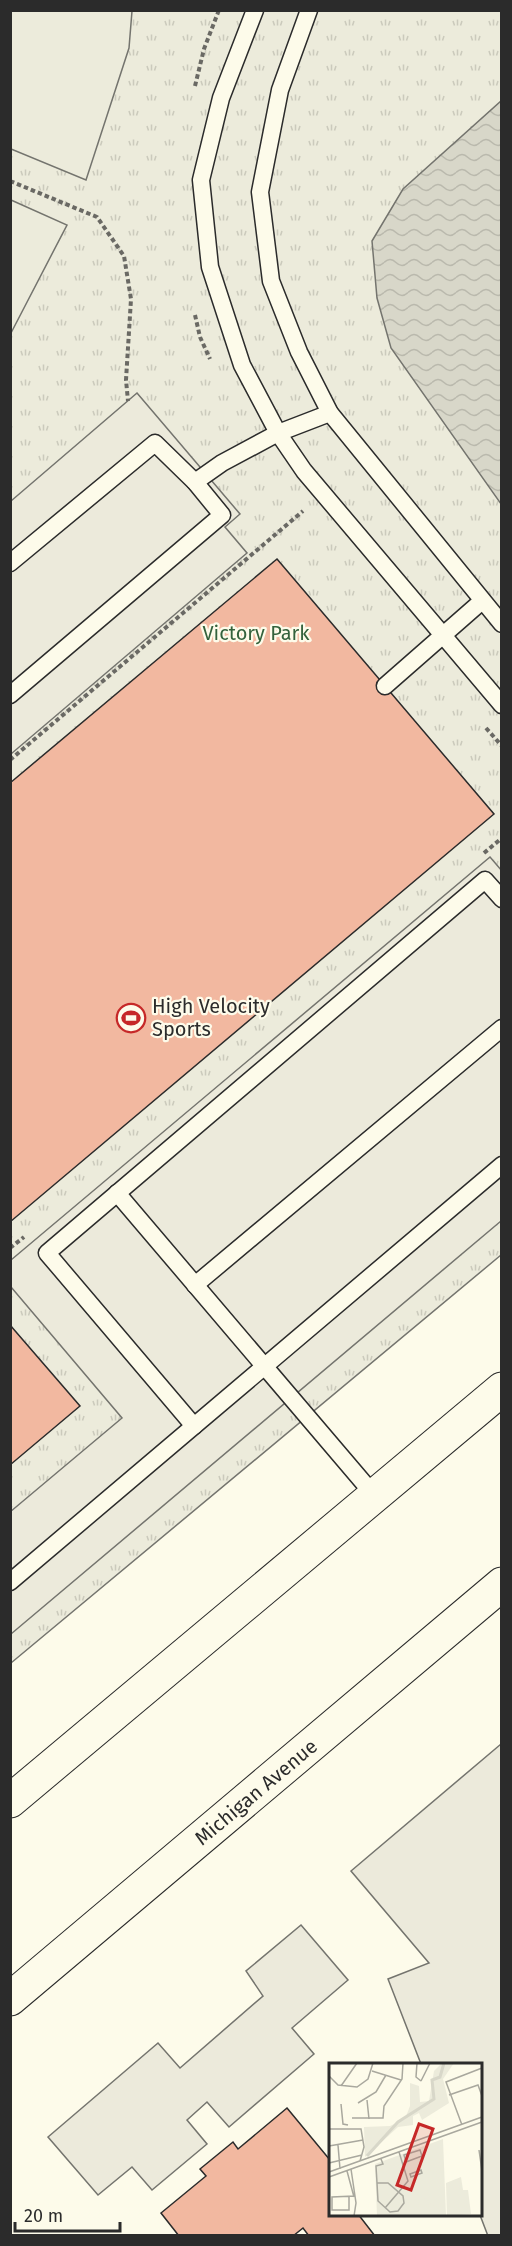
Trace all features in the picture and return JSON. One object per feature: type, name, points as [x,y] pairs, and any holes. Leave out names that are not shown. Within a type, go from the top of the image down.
[{"type":"main road","points":[[10,1801],[501,1389]]},
{"type":"main road","name":"Michigan Avenue","points":[[10,2000],[501,1584]]},
{"type":"lane","points":[[255,10],[221,98],[201,180],[210,267],[242,365],[278,433],[304,471],[501,705]]},
{"type":"lane","points":[[309,10],[280,90],[260,192],[271,281],[299,352],[330,413],[501,624]]},
{"type":"lane","points":[[195,482],[278,433],[330,413]]},
{"type":"lane","points":[[10,563],[155,443],[195,482],[222,515],[10,695]]},
{"type":"lane","points":[[385,686],[482,601]]},
{"type":"lane","points":[[194,1426],[47,1253],[485,880],[501,899]]},
{"type":"lane","points":[[195,1285],[501,1028]]},
{"type":"lane","points":[[10,1582],[501,1165]]},
{"type":"lane","points":[[117,1194],[374,1496]]},
{"type":"path","points":[[10,181],[97,217],[124,256],[131,299],[126,380],[128,401]]},
{"type":"path","points":[[10,760],[303,511]]},
{"type":"green space","points":[[10,11],[132,11],[129,48],[86,180],[11,149]]},
{"type":"green space","name":"Victory Park","points":[[11,11],[501,11],[501,1255],[11,1663]]},
{"type":"green space","points":[[11,200],[67,225],[11,333]]},
{"type":"shaded area","points":[[137,393],[240,514],[225,527],[247,553],[11,754],[11,501]]},
{"type":"shaded area","points":[[490,857],[502,871],[501,1221],[11,1634],[10,1512],[122,1418],[11,1287],[11,1260]]},
{"type":"shaded area","points":[[501,1744],[502,2235],[488,2236],[480,2216],[482,2063],[421,2063],[388,1979],[429,1963],[351,1871]]},
{"type":"shaded area","points":[[301,1925],[348,1980],[292,2028],[314,2054],[229,2127],[207,2102],[187,2120],[207,2144],[152,2190],[132,2167],[98,2195],[48,2137],[158,2043],[180,2068],[263,1996],[246,1971]]},
{"type":"water","points":[[501,101],[501,504],[391,348],[377,298],[372,241],[403,189]]},
{"type":"building","name":"High Velocity Sports","points":[[277,559],[494,814],[10,1222],[10,783]]},
{"type":"building","points":[[10,1325],[80,1406],[10,1465]]},
{"type":"building","points":[[287,2108],[329,2159],[329,2216],[360,2216],[375,2236],[309,2236],[303,2228],[293,2236],[179,2236],[161,2213],[206,2176],[200,2169],[233,2142],[238,2149]]},
{"type":"place","name":"High Velocity Sports","points":[[131,1018]]}]
